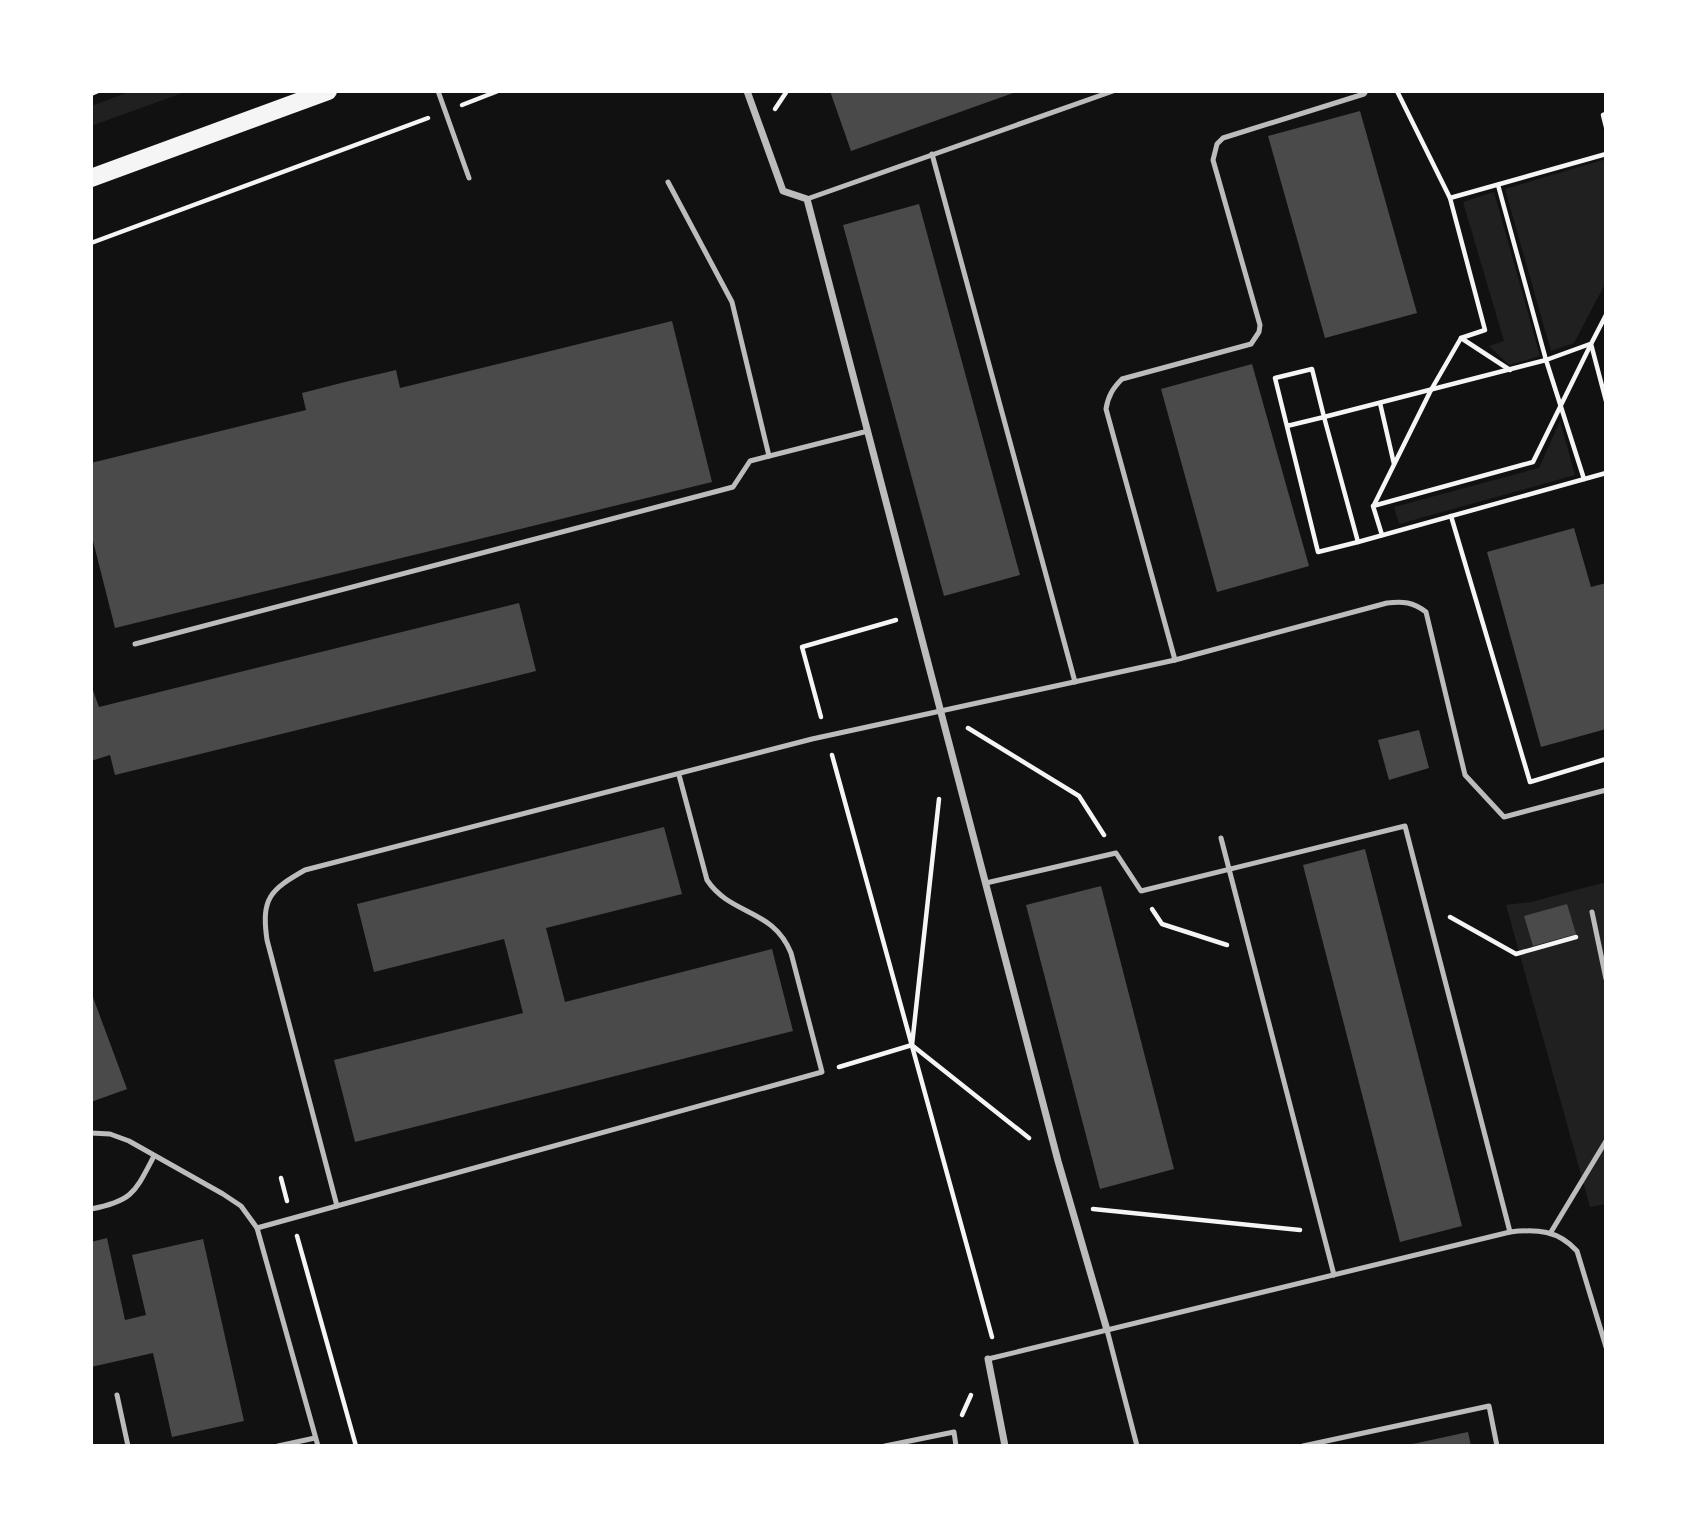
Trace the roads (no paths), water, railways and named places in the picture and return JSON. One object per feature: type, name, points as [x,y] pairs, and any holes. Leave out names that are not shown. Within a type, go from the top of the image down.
[{"type":"main road","points":[[91,178],[328,91]]},
{"type":"street","points":[[747,91],[783,191],[807,199],[1058,1161],[1107,1330]]},
{"type":"street","points":[[988,1359],[1005,1446]]},
{"type":"lane","points":[[438,91],[469,178]]},
{"type":"lane","points":[[807,199],[1113,91]]},
{"type":"lane","points":[[1175,660],[1106,409],[1108,398],[1122,379],[1251,344],[1259,332],[1260,325],[1213,160],[1217,144],[1223,138],[1364,94],[1366,91]]},
{"type":"lane","points":[[933,154],[1075,682]]},
{"type":"lane","points":[[668,182],[732,302],[769,456]]},
{"type":"lane","points":[[135,644],[733,487],[750,461],[868,431]]},
{"type":"lane","points":[[337,1206],[263,917],[268,898],[283,883],[305,870],[827,736],[1175,660],[1402,601],[1416,605],[1426,612],[1465,775],[1504,817],[1606,790]]},
{"type":"lane","points":[[257,1227],[822,1072],[786,940],[775,927],[762,918],[715,892],[707,880],[679,775]]},
{"type":"lane","points":[[986,883],[1116,853],[1141,891],[1405,826],[1510,1232]]},
{"type":"lane","points":[[1222,838],[1334,1275]]},
{"type":"lane","points":[[1592,912],[1606,979]]},
{"type":"lane","points":[[91,1133],[110,1134],[154,1156],[241,1206],[257,1227],[318,1446]]},
{"type":"lane","points":[[1551,1232],[1606,1141]]},
{"type":"lane","points":[[91,1209],[114,1204],[134,1192],[154,1156]]},
{"type":"lane","points":[[988,1359],[1510,1232],[1531,1230],[1551,1232],[1566,1239],[1577,1251],[1606,1347]]},
{"type":"lane","points":[[1107,1330],[1137,1446]]},
{"type":"lane","points":[[117,1395],[128,1446]]},
{"type":"lane","points":[[1303,1446],[1489,1406],[1497,1446]]},
{"type":"lane","points":[[885,1446],[954,1432],[956,1446]]},
{"type":"lane","points":[[278,1446],[315,1437]]}]
